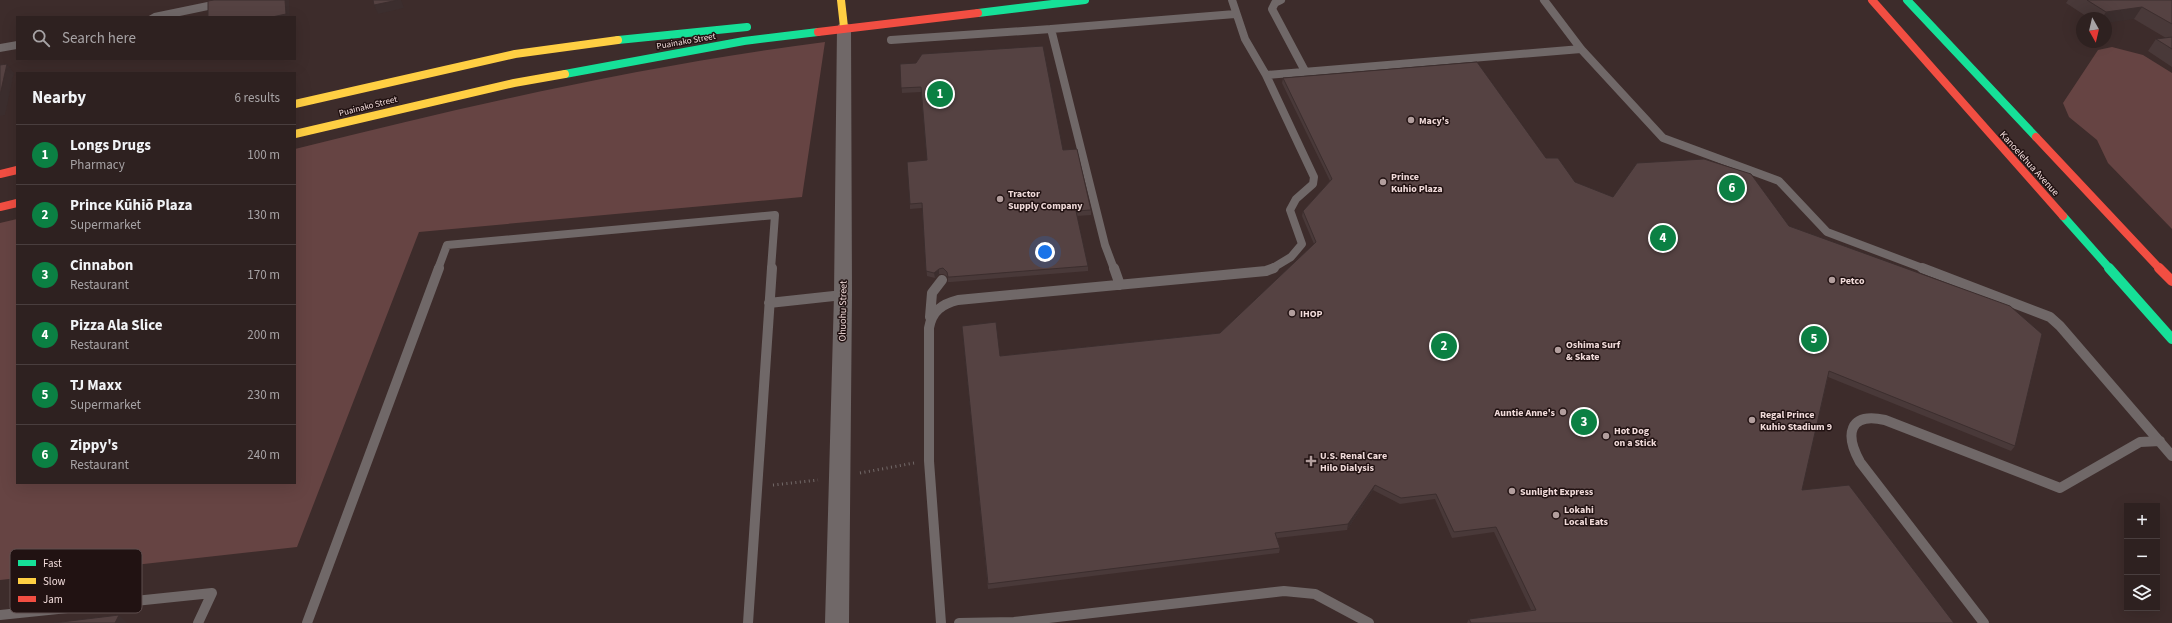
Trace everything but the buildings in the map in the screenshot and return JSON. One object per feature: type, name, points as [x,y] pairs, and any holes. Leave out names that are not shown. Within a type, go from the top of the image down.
[{"type":"main road","name":"Ohuohu Street","points":[[841,0],[842,20]]},
{"type":"main road","name":"Puainako Street","points":[[296,134],[514,83],[744,41],[842,20],[1086,0]]},
{"type":"main road","name":"Kanoelehua Avenue","points":[[1872,0],[2172,340]]},
{"type":"main road","points":[[1907,0],[2172,281]]},
{"type":"main road","points":[[1922,0],[1928,21]]},
{"type":"main road","name":"Puainako Street","points":[[296,104],[515,54],[590,43],[756,26]]},
{"type":"main road","points":[[0,174],[16,170]]},
{"type":"main road","points":[[0,207],[16,203]]},
{"type":"street","points":[[159,16],[237,0]]},
{"type":"street","name":"Ohuohu Street","points":[[837,623],[843,295],[842,20]]},
{"type":"street","points":[[0,48],[16,45]]},
{"type":"lane","points":[[930,321],[937,309],[958,300],[1266,271],[1277,267],[1299,250],[1302,244],[1290,210],[1296,199],[1313,184],[1314,177],[1266,75],[1257,64],[1235,14],[1232,0]]},
{"type":"lane","points":[[1281,0],[1275,3],[1272,9],[1305,72]]},
{"type":"lane","points":[[1544,0],[1581,49],[1663,138],[1779,181],[1827,232],[1990,292],[2050,317],[2060,326],[2172,456]]},
{"type":"lane","points":[[891,40],[1235,14]]},
{"type":"lane","points":[[1051,29],[1105,245],[1120,285]]},
{"type":"lane","points":[[1266,75],[1581,49]]},
{"type":"lane","points":[[307,623],[447,245],[774,214],[748,623]]},
{"type":"lane","points":[[941,623],[929,460],[930,321],[932,293],[942,280]]},
{"type":"lane","points":[[769,303],[843,295]]},
{"type":"lane","points":[[1984,623],[1860,462],[1850,441],[1854,426],[1865,419],[1880,418],[2060,488],[2140,442],[2160,441]]},
{"type":"lane","points":[[959,623],[1014,623],[1284,591],[1316,594],[1369,623]]},
{"type":"lane","points":[[142,600],[212,593],[198,623]]},
{"type":"lane","points":[[0,615],[19,613]]},
{"type":"shaded area","points":[[825,42],[802,197],[419,232],[297,547],[142,564],[142,549],[10,549],[10,579],[0,580],[0,223],[16,219],[16,484],[296,484],[296,149],[426,117],[558,88],[625,74],[758,51]]},
{"type":"shaded area","points":[[2112,47],[2143,55],[2172,73],[2172,229],[2108,163],[2097,140],[2069,117],[2063,103],[2098,50]]},
{"type":"traffic: fast","points":[[978,13],[1085,0]]},
{"type":"traffic: fast","points":[[1907,0],[2036,137]]},
{"type":"traffic: fast","points":[[618,40],[747,27]]},
{"type":"traffic: fast","points":[[565,74],[744,41],[818,32]]},
{"type":"traffic: fast","points":[[2063,216],[2172,339]]},
{"type":"traffic: slow","points":[[841,0],[844,27]]},
{"type":"traffic: slow","points":[[296,104],[515,54],[618,40]]},
{"type":"traffic: slow","points":[[296,134],[514,83],[565,74]]},
{"type":"traffic: jam","points":[[1872,0],[2063,216]]},
{"type":"traffic: jam","points":[[818,32],[978,13]]},
{"type":"traffic: jam","points":[[2036,137],[2172,281]]},
{"type":"traffic: jam","points":[[0,174],[16,170]]},
{"type":"traffic: jam","points":[[0,207],[16,203]]},
{"type":"place","name":"Longs Drugs","points":[[940,94]]},
{"type":"place","name":"Macy's","points":[[1411,120]]},
{"type":"place","name":"Prince Kuhio Plaza","points":[[1383,182]]},
{"type":"place","name":"Zippy's","points":[[1732,188]]},
{"type":"place","name":"Tractor Supply Company","points":[[1000,199]]},
{"type":"place","name":"Pizza Ala Slice","points":[[1663,238]]},
{"type":"place","name":"Petco","points":[[1832,280]]},
{"type":"place","name":"IHOP","points":[[1292,313]]},
{"type":"place","name":"TJ Maxx","points":[[1814,339]]},
{"type":"place","name":"Prince Kūhiō Plaza","points":[[1444,346]]},
{"type":"place","name":"Oshima Surf & Skate","points":[[1558,350]]},
{"type":"place","name":"Auntie Anne's","points":[[1563,412]]},
{"type":"place","name":"Regal Prince Kuhio Stadium 9","points":[[1752,420]]},
{"type":"place","name":"Cinnabon","points":[[1584,422]]},
{"type":"place","name":"Hot Dog on a Stick","points":[[1606,436]]},
{"type":"place","name":"U.S. Renal Care Hilo Dialysis","points":[[1311,461]]},
{"type":"place","name":"Sunlight Express","points":[[1512,491]]},
{"type":"place","name":"Lokahi Local Eats","points":[[1556,515]]}]
